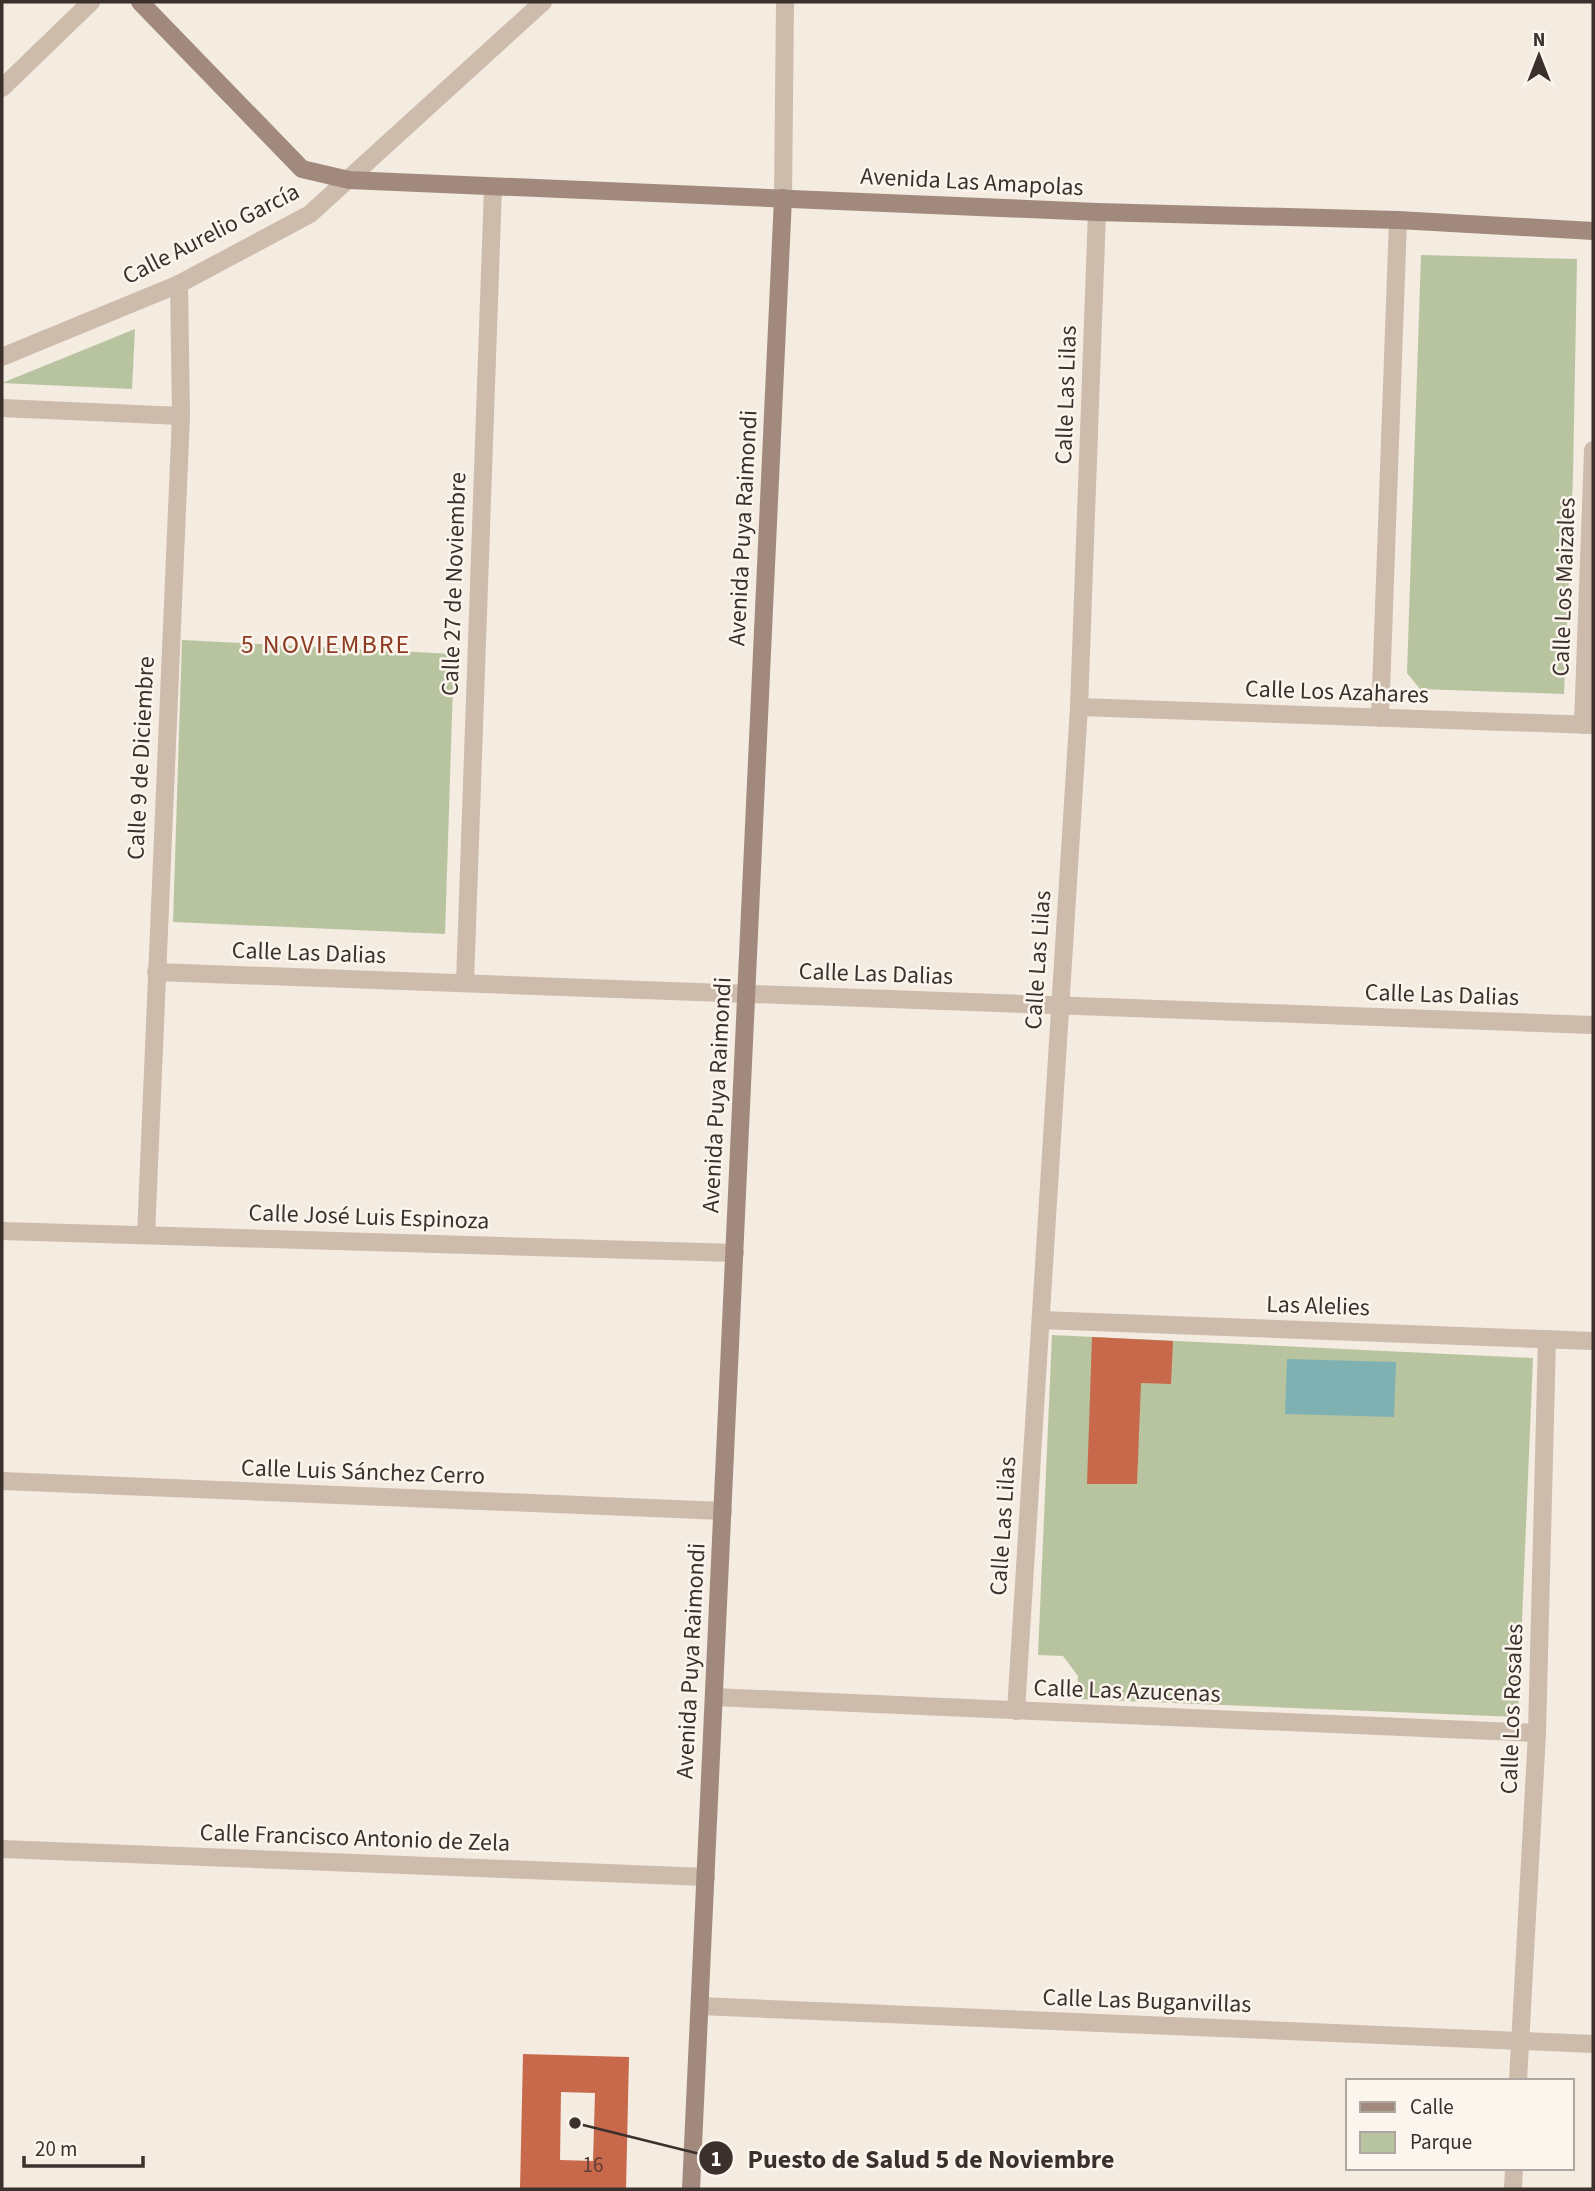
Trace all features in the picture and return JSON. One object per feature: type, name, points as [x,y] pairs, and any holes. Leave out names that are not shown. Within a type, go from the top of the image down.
[{"type":"street","points":[[2,88],[91,2]]},
{"type":"street","name":"Avenida Las Amapolas","points":[[140,2],[302,170],[349,180],[1097,212],[1398,220],[1593,231]]},
{"type":"street","name":"Calle Aurelio García","points":[[2,357],[179,284],[310,214],[542,2]]},
{"type":"street","name":"Avenida Puya Raimondi","points":[[691,2189],[783,198],[785,2]]},
{"type":"street","name":"Calle 27 de Noviembre","points":[[465,983],[493,187]]},
{"type":"street","name":"Calle Las Lilas","points":[[1016,1711],[1079,707],[1097,212]]},
{"type":"street","points":[[1380,718],[1398,220]]},
{"type":"street","name":"Calle 9 de Diciembre","points":[[146,1235],[181,416],[179,284]]},
{"type":"street","points":[[2,408],[181,416]]},
{"type":"street","name":"Calle Los Maizales","points":[[1588,725],[1593,450]]},
{"type":"street","name":"Calle Los Azahares","points":[[1079,707],[1588,725]]},
{"type":"street","name":"Calle Las Dalias","points":[[156,972],[1593,1025]]},
{"type":"street","name":"Calle José Luis Espinoza","points":[[2,1231],[735,1253]]},
{"type":"street","name":"Las Alelies","points":[[1041,1320],[1593,1341]]},
{"type":"street","name":"Calle Los Rosales","points":[[1518,2079],[1537,1733],[1547,1339]]},
{"type":"street","name":"Calle Luis Sánchez Cerro","points":[[2,1481],[723,1511]]},
{"type":"street","name":"Calle Las Azucenas","points":[[714,1698],[1537,1733]]},
{"type":"street","name":"Calle Francisco Antonio de Zela","points":[[2,1849],[706,1877]]},
{"type":"street","name":"Calle Las Buganvillas","points":[[699,2006],[1593,2044]]},
{"type":"street","points":[[1513,2189],[1514,2170]]},
{"type":"green space","points":[[1421,255],[1577,259],[1573,476],[1564,694],[1420,689],[1407,673]]},
{"type":"green space","points":[[135,329],[132,389],[2,383]]},
{"type":"green space","points":[[182,640],[454,654],[445,934],[173,922]]},
{"type":"green space","points":[[1052,1335],[1533,1358],[1518,1717],[1077,1699],[1078,1676],[1063,1656],[1038,1655]]},
{"type":"water","points":[[1287,1359],[1396,1362],[1394,1417],[1285,1414]]},
{"type":"building","points":[[1092,1337],[1173,1341],[1171,1384],[1141,1383],[1137,1484],[1087,1484]]},
{"type":"building","points":[[523,2054],[629,2057],[626,2189],[520,2189]],"holes":[[[561,2092],[595,2093],[593,2161],[560,2160]]]},
{"type":"place","name":"Puesto de Salud 5 de Noviembre","points":[[575,2123]]},
{"type":"district","name":"5 NOVIEMBRE","points":[[326,644]]}]
